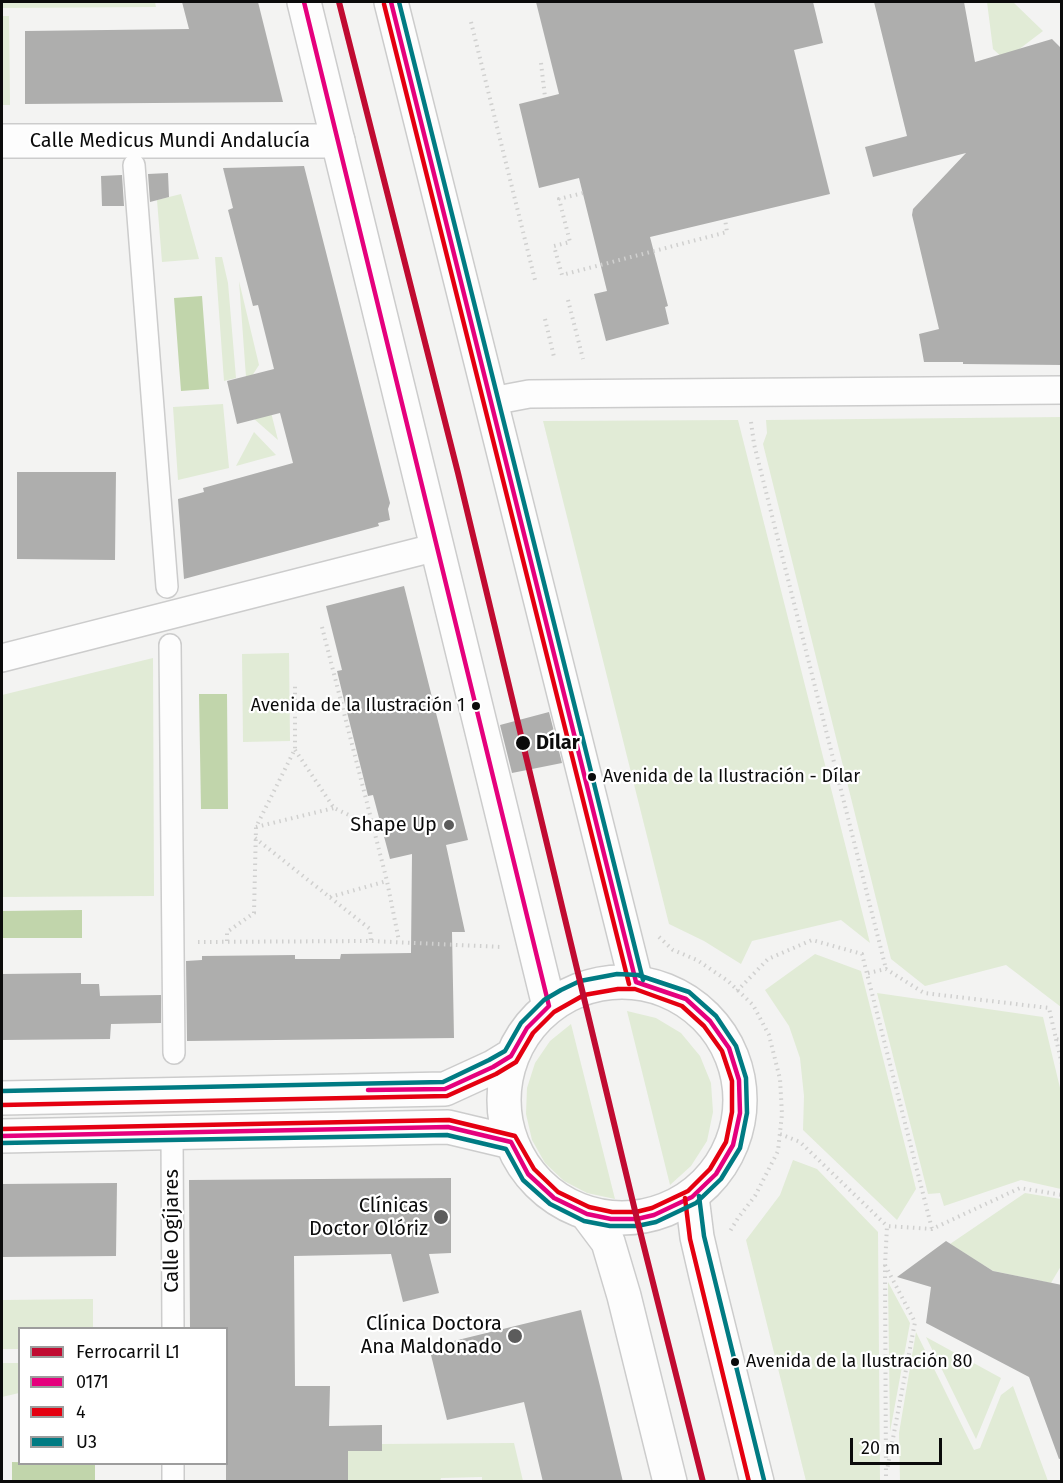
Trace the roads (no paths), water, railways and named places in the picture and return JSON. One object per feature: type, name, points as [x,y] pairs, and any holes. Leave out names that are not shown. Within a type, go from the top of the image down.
[{"type":"main road","points":[[304,2],[549,1006]]},
{"type":"main road","points":[[391,2],[636,982]]},
{"type":"main road","name":"Calle Medicus Mundi Andalucía","points":[[2,141],[338,141]]},
{"type":"main road","points":[[617,981],[636,982],[686,999],[710,1021],[729,1048],[739,1080],[740,1113],[732,1145],[716,1174],[692,1197],[654,1215],[637,1219],[611,1219],[586,1214],[554,1198],[528,1174],[511,1142],[504,1113],[504,1084],[511,1056],[527,1028],[549,1006],[589,986],[617,981]]},
{"type":"main road","points":[[2,1098],[445,1089],[511,1056]]},
{"type":"main road","points":[[2,1136],[448,1127],[511,1142]]},
{"type":"main road","points":[[692,1197],[697,1237],[757,1482]]},
{"type":"main road","points":[[586,1214],[608,1242],[624,1296],[670,1482]]},
{"type":"street","points":[[134,165],[167,587]]},
{"type":"street","points":[[492,401],[529,394],[1062,390]]},
{"type":"street","points":[[2,658],[437,547]]},
{"type":"street","points":[[170,645],[174,1053]]},
{"type":"street","name":"Calle Ogíjares","points":[[172,1133],[173,1327]]},
{"type":"street","points":[[173,1465],[173,1482]]},
{"type":"rail line","name":"L1","points":[[339,2],[458,473],[637,1219],[703,1482]]},
{"type":"place","name":"Avenida de la Ilustración 1","points":[[476,706]]},
{"type":"place","name":"Dílar","points":[[523,743]]},
{"type":"place","name":"Avenida de la Ilustración - Dílar","points":[[592,777]]},
{"type":"place","name":"Shape Up","points":[[449,825]]},
{"type":"place","name":"Clínicas Doctor Olóriz","points":[[441,1217]]},
{"type":"place","name":"Clínica Doctora Ana Maldonado","points":[[515,1336]]},
{"type":"place","name":"Avenida de la Ilustración 80","points":[[735,1362]]}]
